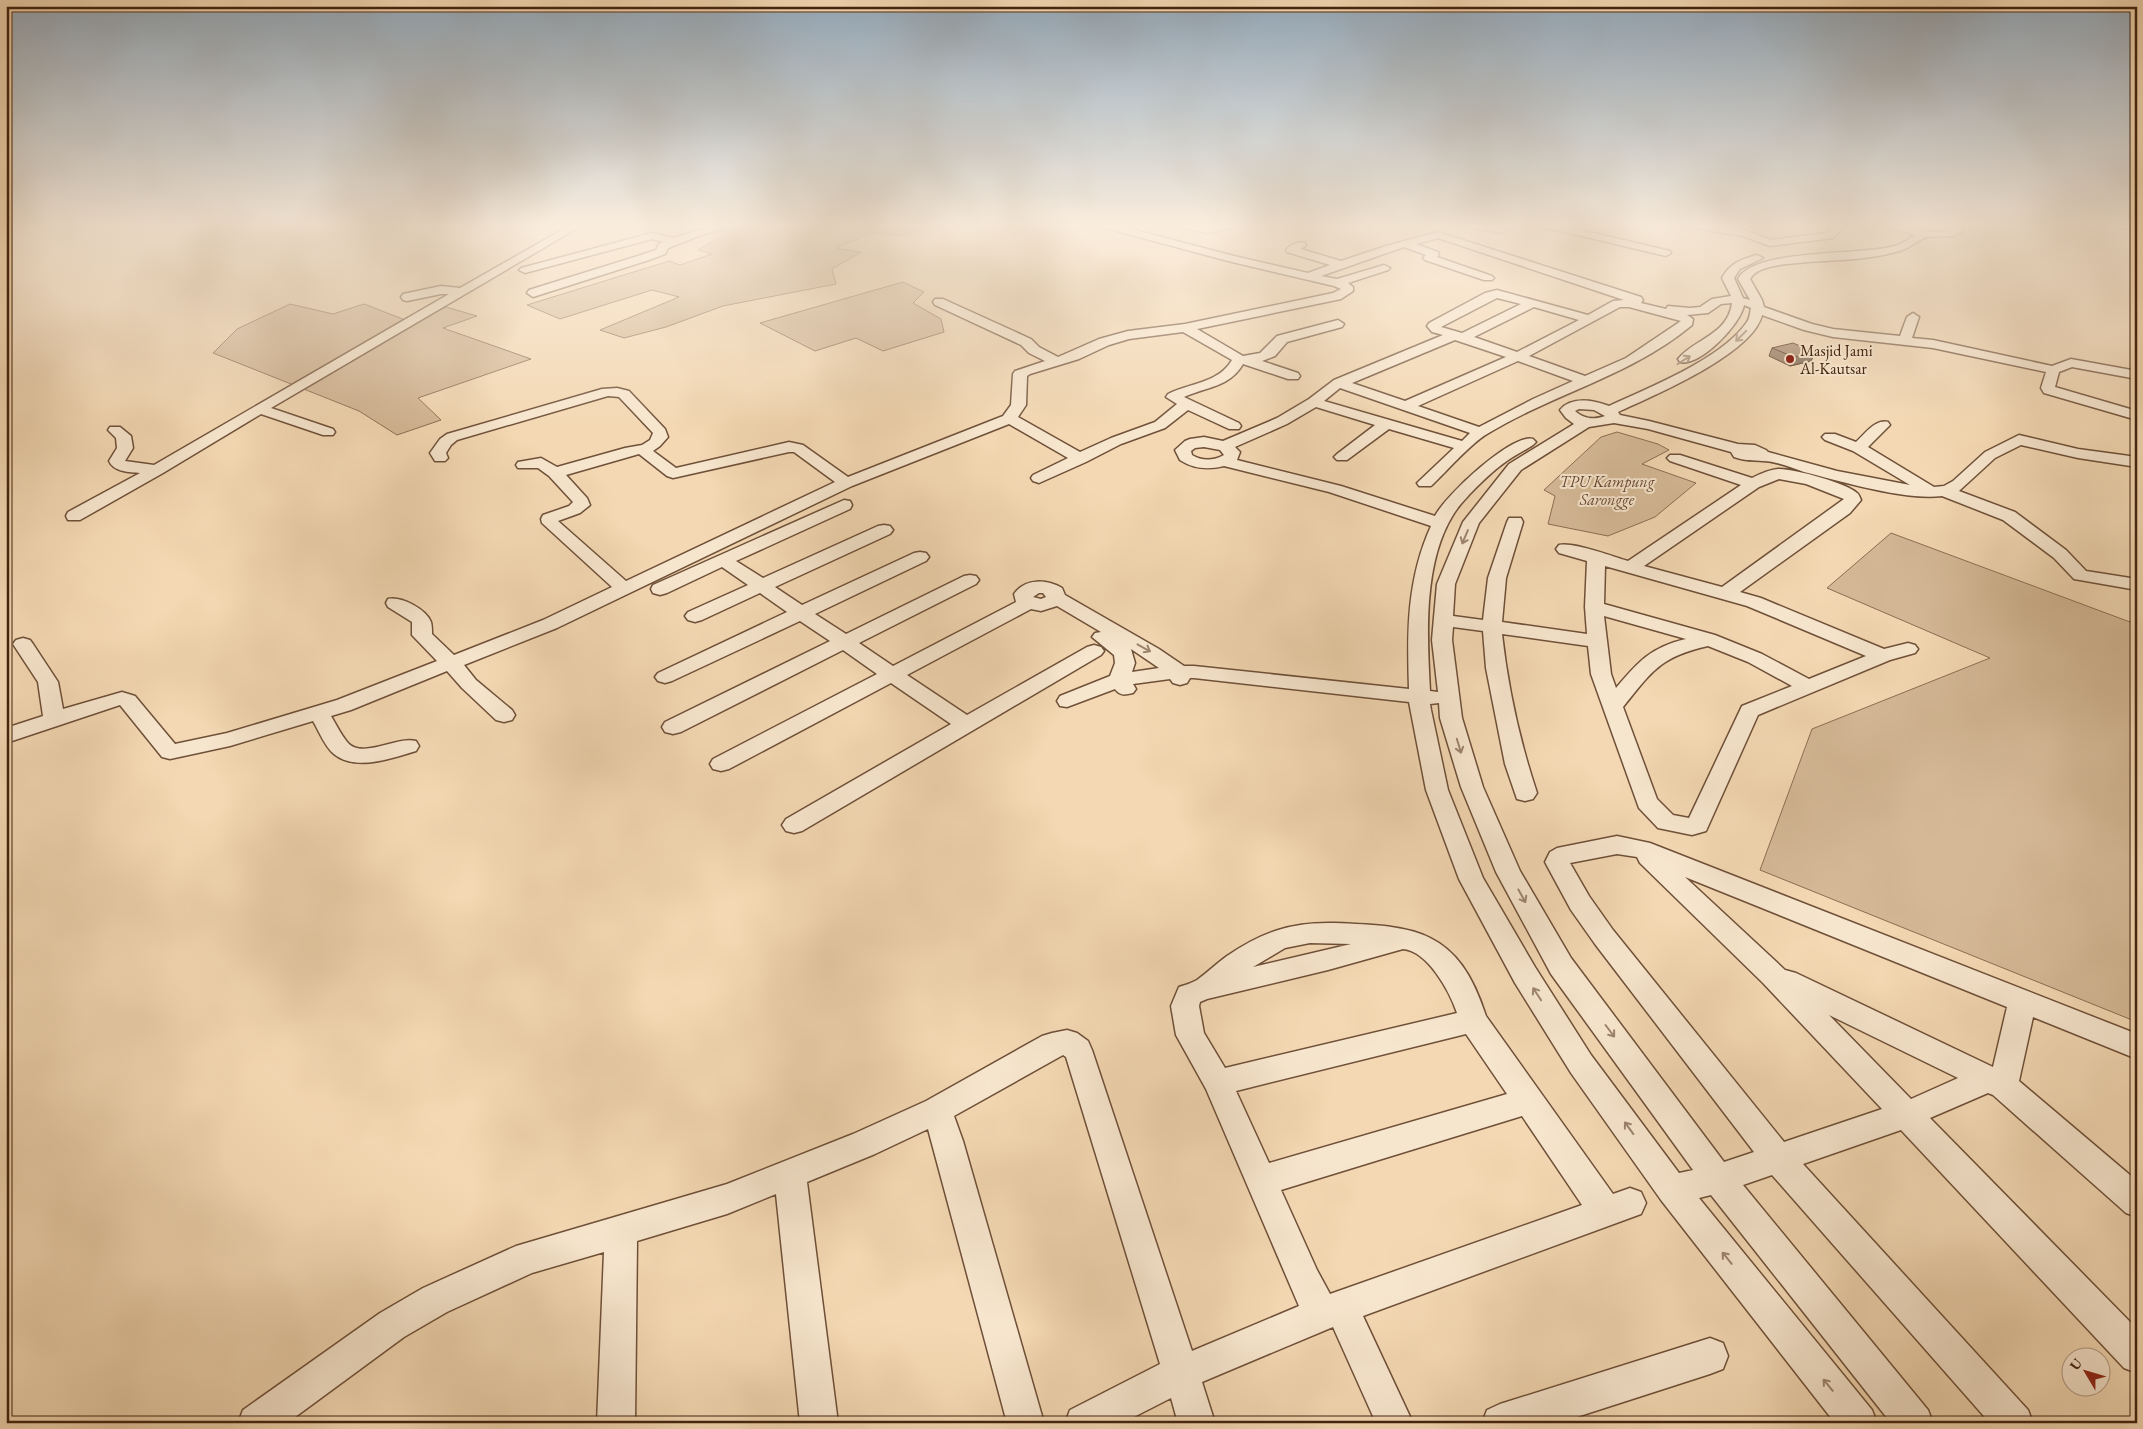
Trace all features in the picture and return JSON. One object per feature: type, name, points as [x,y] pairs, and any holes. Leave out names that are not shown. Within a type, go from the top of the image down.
[{"type":"street","points":[[407,297],[439,293]]},
{"type":"street","points":[[74,516],[150,470],[260,409],[449,293]]},
{"type":"street","points":[[6,736],[122,698],[128,701],[170,752],[230,739],[319,714],[389,689],[550,624],[846,483],[1010,418],[1017,410],[1020,374],[1074,356],[1104,342],[1128,334],[1185,328],[1278,310],[1337,296],[1343,293]]},
{"type":"street","points":[[1615,293],[1673,310],[1702,311],[1717,301],[1738,299],[1808,328],[1833,333],[1905,340],[1948,347],[2053,370],[2071,363],[2137,375]]},
{"type":"street","points":[[1735,293],[1738,299],[1736,314],[1724,330],[1705,347],[1515,466],[1471,522],[1446,584],[1442,640],[1450,706],[1472,787],[1508,872],[1561,966],[1718,1179],[1915,1423]]},
{"type":"street","points":[[1751,293],[1758,307],[1756,318],[1744,333],[1725,351],[1682,377],[1594,415],[1498,460],[1449,510],[1420,584],[1418,639],[1420,703],[1437,790],[1471,879],[1525,975],[1582,1064],[1672,1189],[1859,1423]]},
{"type":"street","points":[[1587,382],[1518,356],[1436,329],[1433,325],[1491,295],[1497,294],[1591,318]]},
{"type":"street","points":[[938,302],[1026,342],[1034,350],[1056,361]]},
{"type":"street","points":[[1404,407],[1518,356],[1617,304],[1629,303],[1687,319],[1688,322],[1630,361],[1587,382],[1538,402],[1480,432],[1425,483]]},
{"type":"street","points":[[1487,500],[1449,510],[1340,485],[1227,453],[1314,402],[1339,383],[1459,336],[1532,304]]},
{"type":"street","points":[[1905,340],[1913,317]]},
{"type":"street","points":[[1234,426],[1173,397],[1224,378],[1242,360],[1270,354],[1282,340],[1338,324]]},
{"type":"street","points":[[1185,328],[1242,360],[1294,376]]},
{"type":"street","points":[[2053,370],[2049,390],[2137,416]]},
{"type":"street","points":[[1339,383],[1480,432]]},
{"type":"street","points":[[440,458],[438,453],[440,447],[452,437],[597,395],[617,392],[624,394],[660,432],[660,437],[646,449],[630,451],[555,473]]},
{"type":"street","points":[[1314,402],[1463,446]]},
{"type":"street","points":[[1039,478],[1116,441],[1160,425],[1186,404]]},
{"type":"street","points":[[260,409],[328,432]]},
{"type":"street","points":[[1594,415],[1649,426],[1738,449],[1742,447],[1753,449],[1761,453],[1760,455],[1835,475],[1903,489],[1939,491],[1958,484],[1990,455],[2019,440],[2053,450],[2104,459],[2137,462]]},
{"type":"street","points":[[1010,418],[1082,459]]},
{"type":"street","points":[[1342,456],[1387,424]]},
{"type":"street","points":[[1858,448],[1883,425]]},
{"type":"street","points":[[114,430],[123,436],[125,448],[117,461],[118,464],[150,470]]},
{"type":"street","points":[[1830,437],[1858,448],[1939,491],[2009,516],[2060,554],[2080,575],[2137,585]]},
{"type":"street","points":[[646,449],[646,452],[673,473],[780,448],[798,448],[846,483]]},
{"type":"street","points":[[1675,458],[1753,484]]},
{"type":"street","points":[[524,465],[541,463],[555,473],[581,500],[582,505],[578,509],[549,519],[550,524],[624,588]]},
{"type":"street","points":[[1632,566],[1753,484],[1772,474],[1784,474],[1839,490],[1852,496],[1853,500],[1844,509],[1725,594]]},
{"type":"street","points":[[660,589],[844,505]]},
{"type":"street","points":[[1515,522],[1497,578],[1492,627],[1496,668],[1516,764],[1526,793]]},
{"type":"street","points":[[695,616],[884,530]]},
{"type":"street","points":[[1565,549],[1632,566],[1763,606],[1883,656]]},
{"type":"street","points":[[1596,556],[1594,607],[1596,641],[1601,674],[1647,802],[1666,822],[1692,828],[1696,827],[1701,820],[1749,711],[1883,656],[1908,649]]},
{"type":"street","points":[[665,677],[920,557]]},
{"type":"street","points":[[723,560],[967,725]]},
{"type":"street","points":[[673,727],[970,580]]},
{"type":"street","points":[[1043,602],[1152,653],[1180,678],[1194,684],[1450,706]]},
{"type":"street","points":[[721,764],[892,674],[1043,602]]},
{"type":"street","points":[[1043,602],[1113,644],[1124,653],[1124,686]]},
{"type":"street","points":[[395,603],[418,618],[422,623],[422,635],[451,663],[469,684],[504,715]]},
{"type":"street","points":[[1594,607],[1708,640],[1755,658],[1809,687]]},
{"type":"street","points":[[1443,620],[1596,641]]},
{"type":"street","points":[[1612,706],[1648,663],[1676,647],[1708,640]]},
{"type":"street","points":[[23,644],[48,682],[54,719]]},
{"type":"street","points":[[794,825],[1094,651]]},
{"type":"street","points":[[1073,707],[1124,686],[1180,678]]},
{"type":"street","points":[[319,714],[340,748],[345,752],[355,755],[385,752],[408,746]]},
{"type":"street","points":[[2015,1423],[1778,1159],[1604,937],[1580,903],[1557,862],[1559,858],[1566,854],[1617,845],[1641,849],[2137,1047]]},
{"type":"street","points":[[1641,849],[1773,975],[2137,1355]]},
{"type":"street","points":[[1083,1423],[1181,1373],[1332,1311],[1617,1206],[1527,1101],[1473,1021],[1459,984],[1434,952],[1418,942],[1404,938],[1342,957],[1202,988],[1189,995],[1185,1006],[1190,1035],[1218,1083],[1260,1181],[1332,1311],[1395,1423]]},
{"type":"street","points":[[1773,975],[1996,1082],[2137,1202]]},
{"type":"street","points":[[1996,1082],[2022,1002]]},
{"type":"street","points":[[1218,1083],[1473,1021]]},
{"type":"street","points":[[256,1423],[392,1325],[435,1300],[528,1258],[727,1199],[864,1144],[937,1110],[1052,1045],[1067,1042],[1078,1050],[1197,1423]]},
{"type":"street","points":[[1672,1189],[1718,1179],[1996,1082]]},
{"type":"street","points":[[1260,1181],[1527,1101]]},
{"type":"street","points":[[937,1110],[948,1141],[1026,1423]]},
{"type":"street","points":[[790,1173],[819,1423]]},
{"type":"street","points":[[616,1423],[621,1231]]},
{"type":"street","points":[[1500,1423],[1710,1356]]},
{"type":"green space","points":[[567,293],[643,293],[560,319],[527,305]]},
{"type":"green space","points":[[662,293],[791,293],[723,306],[666,327],[624,338],[600,330],[679,297]]},
{"type":"green space","points":[[866,293],[923,293],[913,303],[941,319],[944,332],[883,351],[856,338],[815,351],[760,323]]},
{"type":"green space","points":[[290,304],[333,314],[364,304],[413,323],[446,307],[477,316],[443,328],[531,359],[418,398],[441,420],[397,435],[359,411],[213,353],[237,329]]},
{"type":"green space","name":"TPU Kampung Sarongge","points":[[1617,432],[1658,444],[1669,450],[1642,464],[1696,483],[1655,517],[1608,536],[1548,524],[1555,496],[1544,490],[1601,437]]},
{"type":"green space","points":[[1891,533],[2130,622],[2137,613],[2137,1022],[1760,870],[1812,729],[1990,658],[1827,588]]},
{"type":"building","points":[[1793,343],[1815,352],[1794,357],[1772,348]]},
{"type":"place","name":"Masjid Jami Al-Kautsar","points":[[1790,359]]}]
